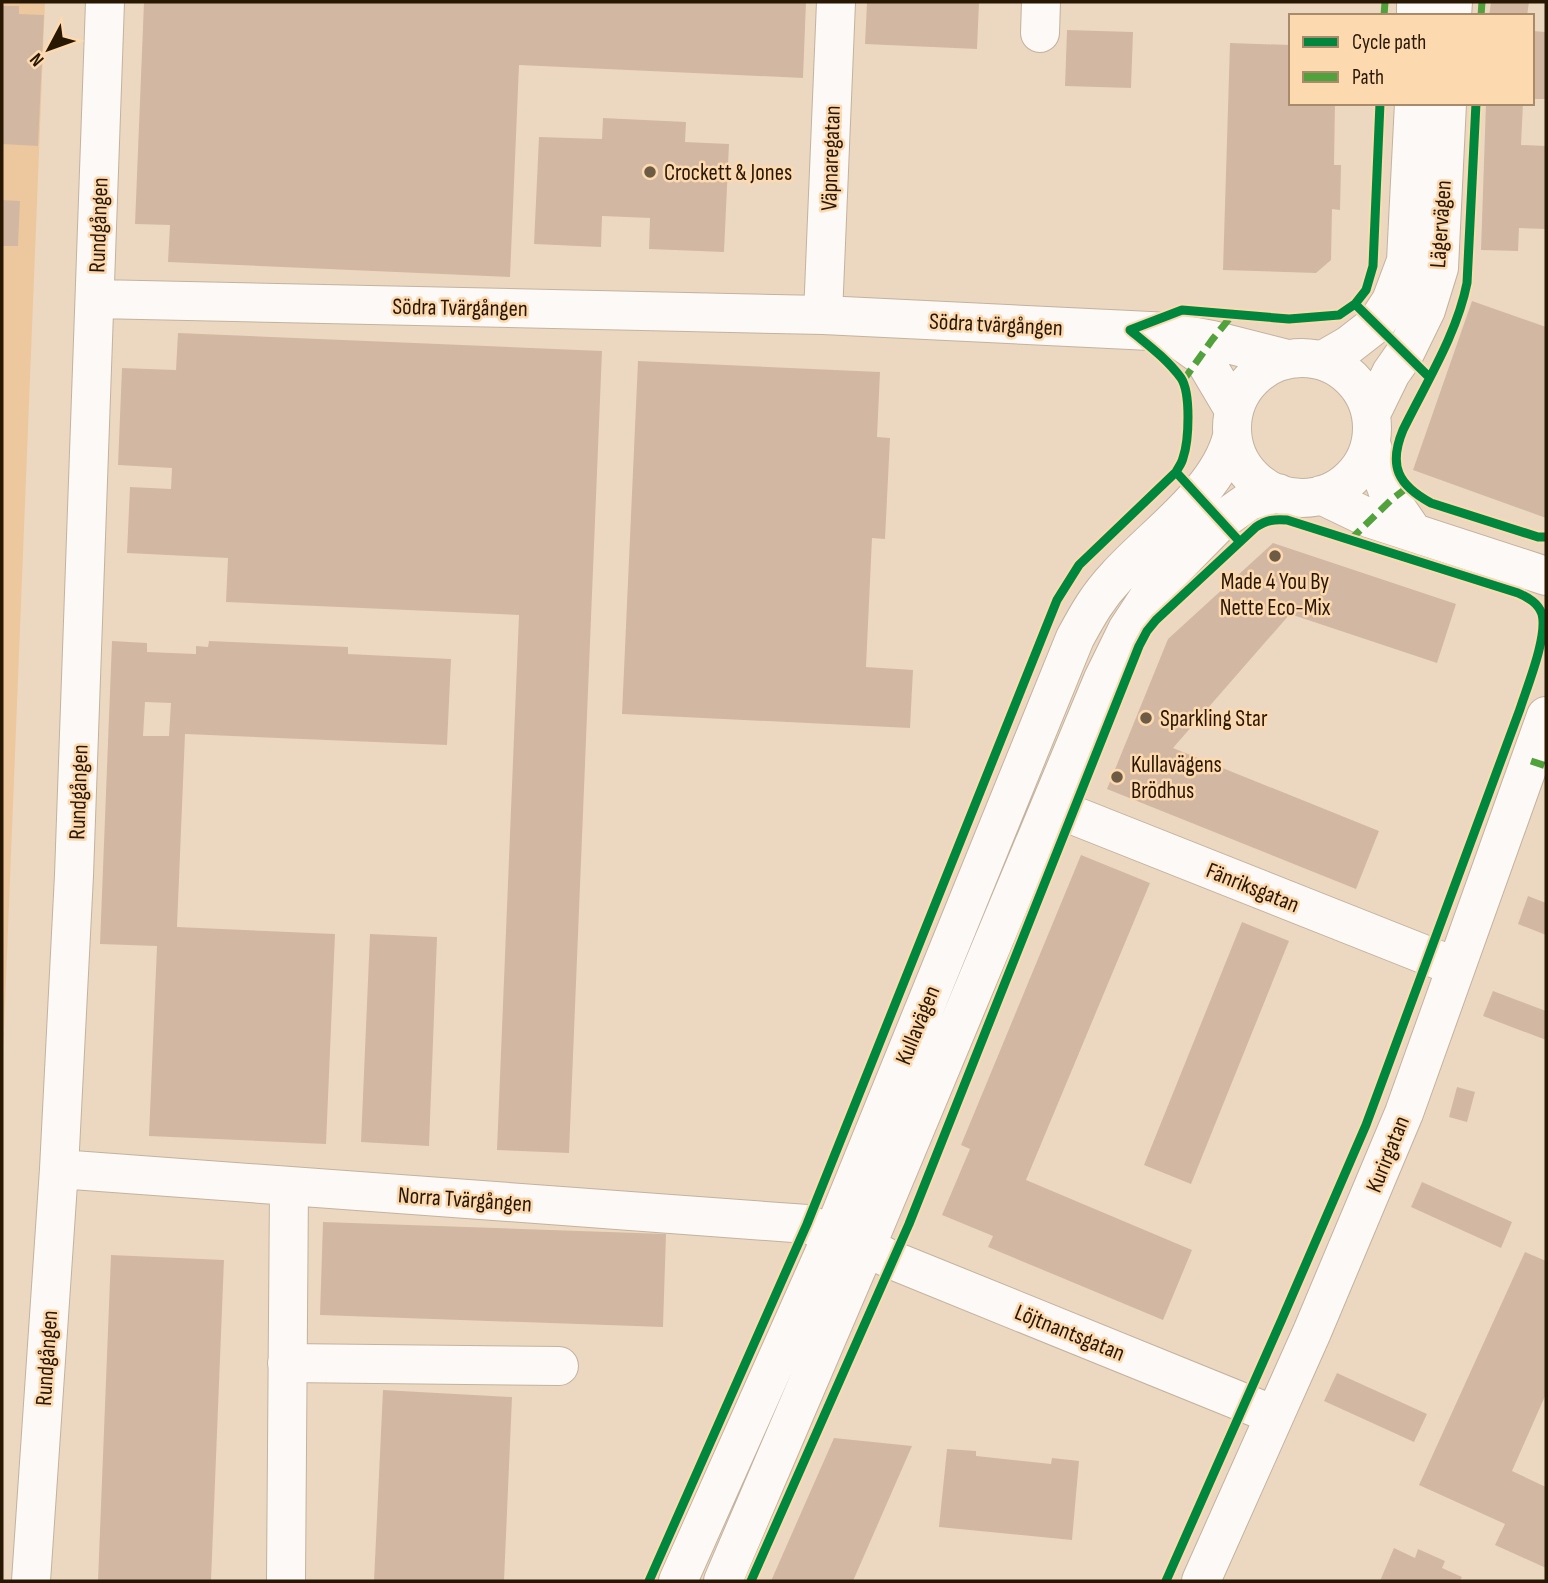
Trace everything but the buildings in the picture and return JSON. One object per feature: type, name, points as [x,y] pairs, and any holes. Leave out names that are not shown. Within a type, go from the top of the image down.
[{"type":"street","name":"Rundgången","points":[[31,1581],[59,1169],[74,875],[105,2]]},
{"type":"street","name":"Väpnaregatan","points":[[824,315],[836,2]]},
{"type":"street","name":"Lägervägen","points":[[1305,359],[1349,345],[1376,324],[1391,301],[1406,261],[1413,105]]},
{"type":"street","name":"Lägervägen","points":[[1371,429],[1391,373],[1405,353],[1426,310],[1439,268],[1447,105]]},
{"type":"street","name":"Södra Tvärgången","points":[[96,299],[824,315]]},
{"type":"street","name":"Södra tvärgången","points":[[824,315],[1169,332],[1305,359]]},
{"type":"street","points":[[1169,332],[1202,356],[1233,423],[1237,455],[1247,471],[1261,484],[1278,493],[1307,498],[1339,488],[1353,476],[1364,461],[1371,429]]},
{"type":"street","points":[[1278,493],[1209,509],[1215,471],[1229,449],[1233,423],[1244,387],[1263,369],[1305,359],[1340,368],[1354,380],[1365,396],[1376,460],[1391,500],[1413,532]]},
{"type":"street","points":[[1321,495],[1371,519],[1546,576]]},
{"type":"street","name":"Kullavägen","points":[[678,1581],[850,1240],[1050,806],[1103,678],[1127,630],[1209,509]]},
{"type":"street","name":"Kullavägen","points":[[723,1581],[1075,638],[1096,601],[1146,546],[1179,516],[1209,509]]},
{"type":"street","name":"Kurirgatan","points":[[1201,1581],[1404,1113],[1546,716]]},
{"type":"street","name":"Fänriksgatan","points":[[1050,806],[1456,967]]},
{"type":"street","name":"Norra Tvärgången","points":[[59,1169],[807,1224],[850,1240]]},
{"type":"street","points":[[286,1581],[289,1186]]},
{"type":"street","name":"Löjtnantsgatan","points":[[850,1240],[905,1265],[1274,1415]]},
{"type":"street","points":[[287,1363],[559,1366]]},
{"type":"shaded area","points":[[2,2],[45,2],[2,1081]]},
{"type":"marked path","points":[[1384,14],[1385,2]]},
{"type":"marked path","points":[[1481,14],[1482,2]]},
{"type":"marked path","points":[[1183,381],[1233,314]]},
{"type":"marked path","points":[[1350,540],[1408,487]]},
{"type":"marked path","points":[[1531,761],[1546,766]]},
{"type":"cycle path","points":[[649,1581],[807,1224],[1057,600],[1079,565],[1176,472],[1182,460],[1187,440],[1188,417],[1184,385],[1170,365],[1130,330],[1182,310],[1289,319],[1339,315],[1355,304],[1366,290],[1373,266],[1380,105]]},
{"type":"cycle path","points":[[1476,105],[1467,283],[1448,340],[1403,430],[1396,454],[1397,464],[1404,481],[1431,503],[1538,537],[1546,537]]},
{"type":"cycle path","points":[[1355,304],[1429,377]]},
{"type":"cycle path","points":[[1176,472],[1240,542]]},
{"type":"cycle path","points":[[751,1581],[909,1224],[1139,646],[1156,620],[1256,527],[1271,520],[1287,520],[1518,593],[1533,601],[1540,610],[1542,635],[1520,709],[1366,1125],[1166,1581]]},
{"type":"place","name":"Crockett & Jones","points":[[650,172]]},
{"type":"place","name":"Made 4 You By Nette Eco-Mix","points":[[1275,556]]},
{"type":"place","name":"Sparkling Star","points":[[1146,718]]},
{"type":"place","name":"Kullavägens Brödhus","points":[[1117,777]]}]
